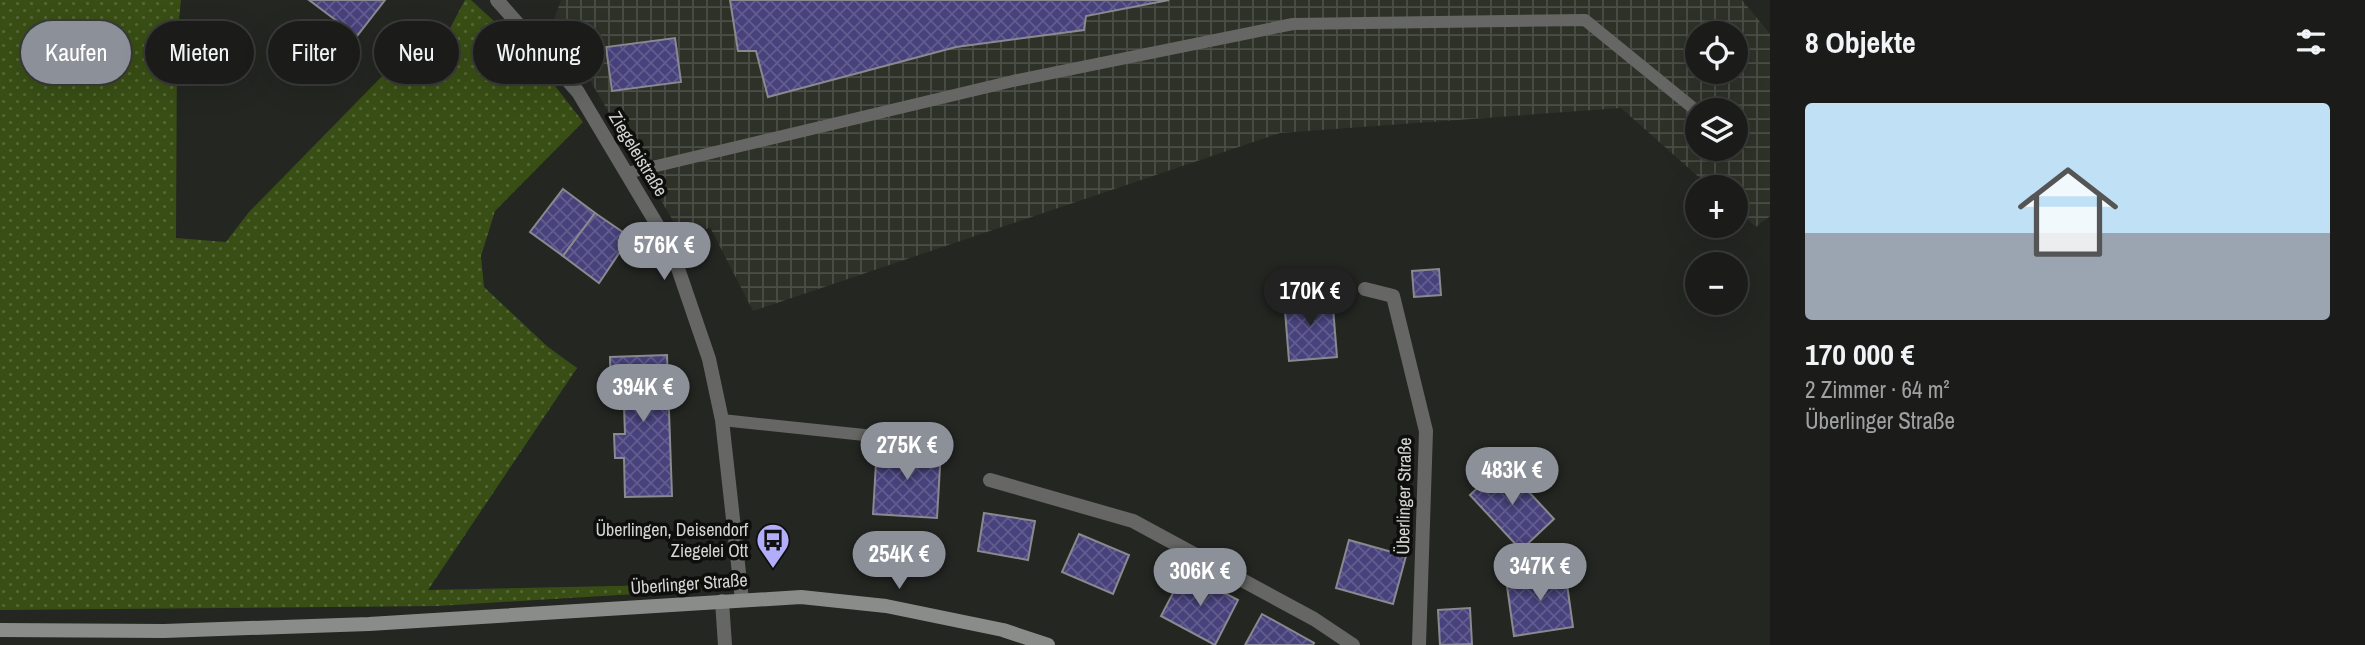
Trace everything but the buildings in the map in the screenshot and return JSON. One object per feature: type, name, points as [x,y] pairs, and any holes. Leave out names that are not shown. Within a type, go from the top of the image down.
[{"type":"main road","name":"Überlinger Straße","points":[[0,630],[163,631],[369,624],[801,597],[886,606],[1003,630],[1048,645]]},
{"type":"street","name":"Ziegeleistraße","points":[[497,0],[578,92],[671,247],[709,359],[722,420],[742,600]]},
{"type":"street","name":"Überlinger Straße","points":[[1365,289],[1393,296],[1426,431],[1419,645]]},
{"type":"street","points":[[990,480],[1133,521],[1314,619],[1353,645]]},
{"type":"street","points":[[722,601],[725,645]]},
{"type":"lane","points":[[627,173],[1013,81],[1293,24],[1584,20],[1685,102]]},
{"type":"lane","points":[[722,420],[874,436]]},
{"type":"shaded area","points":[[561,0],[1742,0],[1770,34],[1770,216],[1756,227],[1748,220],[1748,175],[1696,175],[1621,108],[1280,133],[753,311],[710,227],[685,241],[592,84],[604,84],[604,21],[553,21]]},
{"type":"green space","points":[[0,0],[181,0],[179,21],[145,21],[145,84],[177,84],[176,238],[226,242],[249,212],[374,84],[459,84],[459,21],[454,21],[465,0],[471,0],[494,21],[473,21],[473,84],[554,84],[583,122],[495,211],[481,256],[484,287],[548,347],[577,368],[428,590],[708,582],[713,585],[707,589],[684,591],[438,606],[0,610]]},
{"type":"place","name":"Überlingen, Deisendorf Ziegelei Ott","points":[[773,570]]}]
